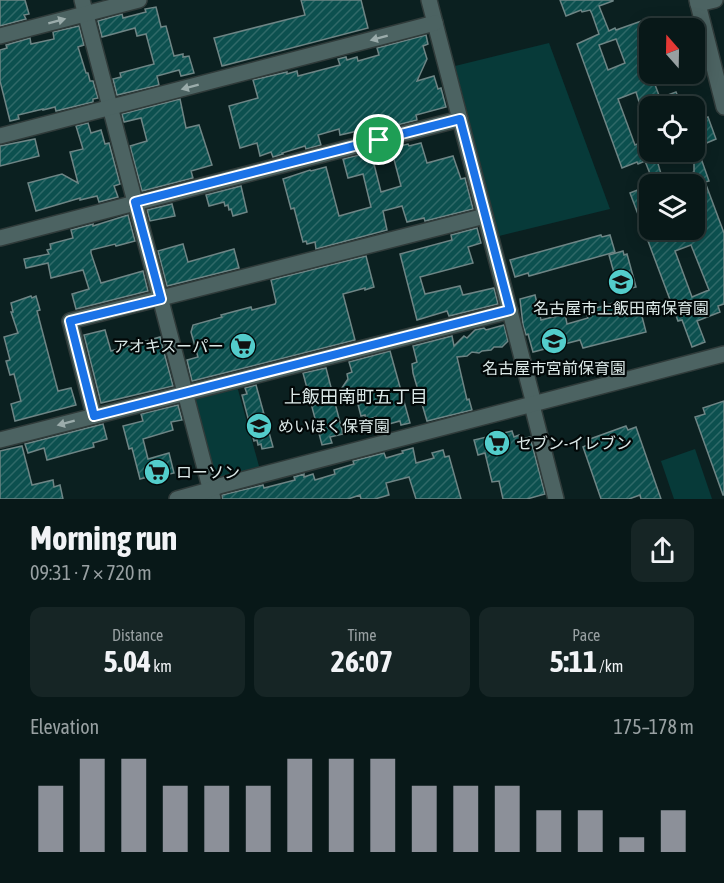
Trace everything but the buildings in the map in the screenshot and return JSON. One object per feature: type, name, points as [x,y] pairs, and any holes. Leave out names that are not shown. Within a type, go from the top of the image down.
[{"type":"street","points":[[0,36],[84,7],[139,0]]},
{"type":"street","points":[[429,0],[510,310],[556,499]]},
{"type":"street","points":[[715,0],[697,2],[724,106]]},
{"type":"street","points":[[84,7],[212,494]]},
{"type":"street","points":[[0,136],[435,23]]},
{"type":"street","points":[[0,238],[460,119]]},
{"type":"street","points":[[94,416],[70,321],[485,216]]},
{"type":"street","points":[[0,440],[510,310]]},
{"type":"street","points":[[177,499],[212,494],[219,486],[724,354]]},
{"type":"shaded area","points":[[549,43],[610,209],[499,236],[455,66]]},
{"type":"shaded area","points":[[237,386],[260,470],[219,480],[214,478],[193,400],[195,397]]},
{"type":"shaded area","points":[[695,449],[712,499],[674,499],[661,461]]},
{"type":"place","name":"名古屋市上飯田南保育園","points":[[621,282]]},
{"type":"place","name":"名古屋市宮前保育園","points":[[554,341]]},
{"type":"place","name":"アオキスーパー","points":[[243,346]]},
{"type":"place","name":"めいほく保育園","points":[[259,426]]},
{"type":"place","name":"セブン-イレブン","points":[[497,443]]},
{"type":"place","name":"ローソン","points":[[157,472]]},
{"type":"district","name":"上飯田南町五丁目","points":[[356,397]]},
{"type":"route","points":[[460,119],[510,310],[94,416],[70,321],[161,299],[135,202],[379,140],[460,119]]}]
